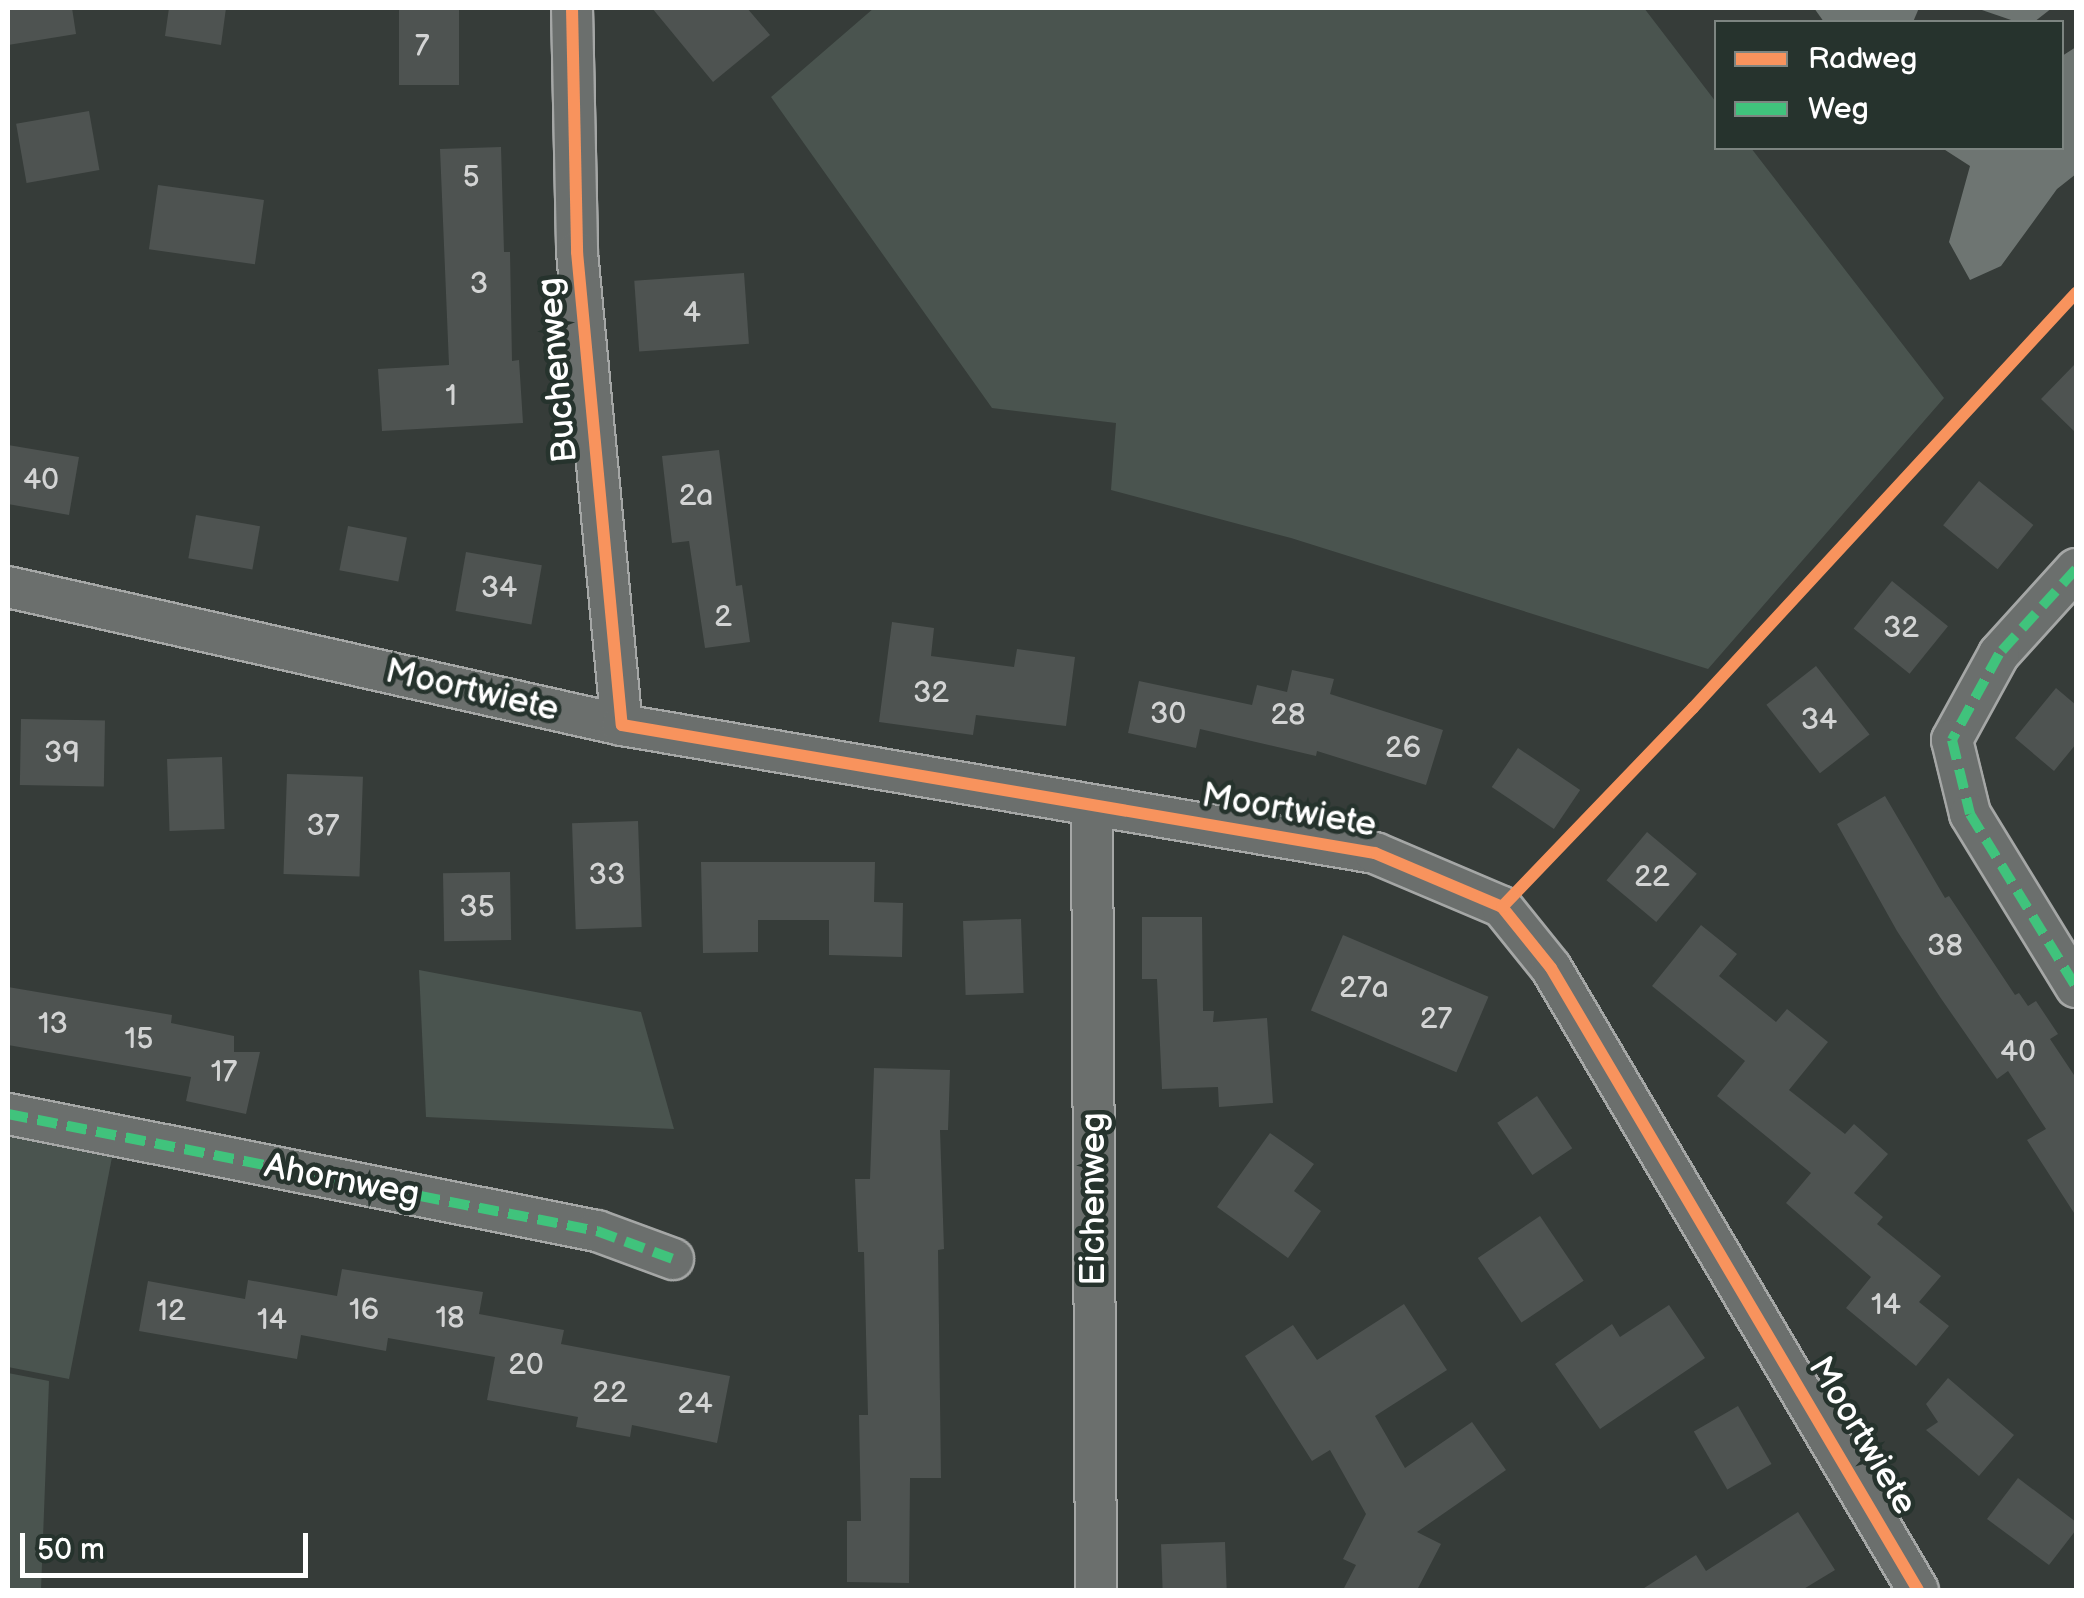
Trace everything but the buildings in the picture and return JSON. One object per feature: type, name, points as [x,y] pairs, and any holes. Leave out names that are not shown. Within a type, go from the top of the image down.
[{"type":"street","name":"Buchenweg","points":[[572,8],[577,252],[622,725]]},
{"type":"street","points":[[2076,569],[1999,654],[1952,740],[1970,814],[2076,987]]},
{"type":"street","name":"Moortwiete","points":[[8,587],[622,725],[1092,808],[1375,853],[1502,907],[1551,968],[1918,1590]]},
{"type":"street","name":"Eichenweg","points":[[1092,808],[1096,1590]]},
{"type":"street","name":"Ahornweg","points":[[8,1114],[597,1231],[673,1259]]},
{"type":"shaded area","points":[[874,8],[1644,8],[1714,99],[1714,150],[1753,150],[1944,398],[1708,669],[1291,538],[1111,490],[1116,423],[992,408],[771,97]]},
{"type":"shaded area","points":[[1814,8],[1919,8],[1914,20],[1823,20]]},
{"type":"shaded area","points":[[1976,8],[2052,8],[2037,20],[2011,20]]},
{"type":"shaded area","points":[[2076,47],[2076,174],[2057,189],[2001,266],[1970,280],[1949,242],[1970,166],[1945,150],[2064,150],[2064,55]]},
{"type":"shaded area","points":[[419,970],[641,1012],[674,1129],[426,1117]]},
{"type":"shaded area","points":[[8,1131],[113,1152],[69,1379],[8,1367]]},
{"type":"shaded area","points":[[8,1373],[49,1381],[41,1590],[8,1590]]},
{"type":"marked path","points":[[2076,569],[1999,654],[1952,740],[1970,814],[2076,987]]},
{"type":"marked path","points":[[8,1114],[597,1231],[673,1259]]},
{"type":"cycle path","points":[[572,8],[577,252],[622,725],[1375,853],[1502,907],[1551,968],[1918,1590]]},
{"type":"cycle path","points":[[1502,907],[1693,708],[2076,293]]}]
